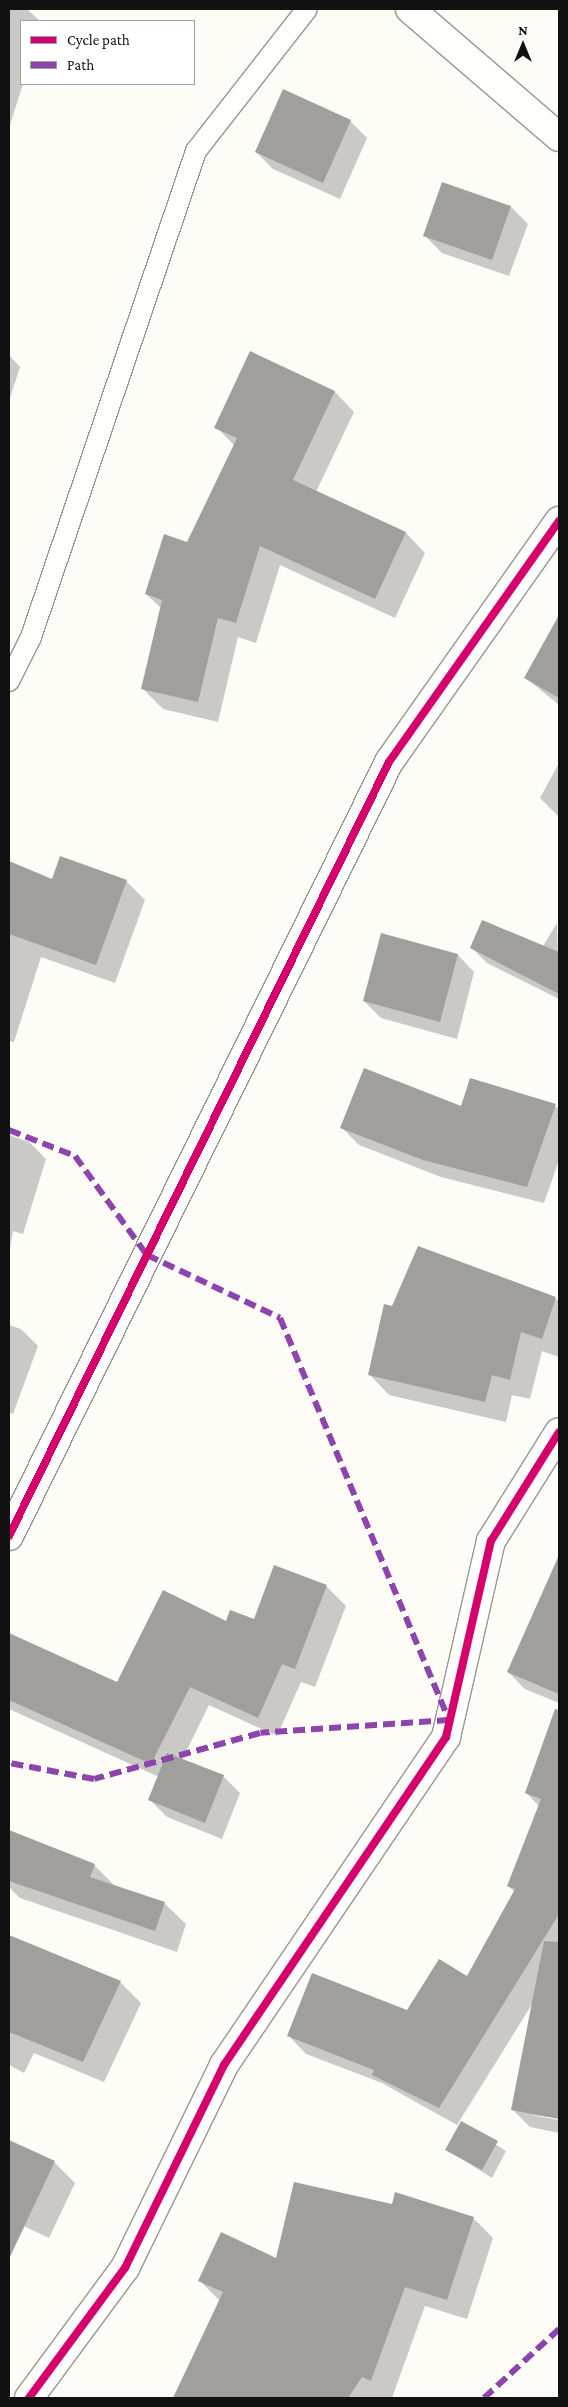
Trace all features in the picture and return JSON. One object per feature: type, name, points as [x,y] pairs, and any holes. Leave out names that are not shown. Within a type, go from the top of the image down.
[{"type":"street","points":[[410,9],[559,137]]},
{"type":"street","points":[[9,1536],[388,762],[559,521]]},
{"type":"street","points":[[23,2395],[125,2268],[224,2065],[446,1737],[490,1542],[559,1432]]},
{"type":"lane","points":[[9,681],[31,637],[196,151],[307,9]]},
{"type":"building","points":[[283,89],[351,120],[323,183],[255,152]]},
{"type":"building","points":[[442,182],[511,206],[492,260],[423,236]]},
{"type":"building","points":[[250,351],[335,391],[293,480],[406,532],[375,599],[260,546],[236,623],[218,618],[198,702],[141,689],[162,600],[145,594],[164,534],[187,542],[237,438],[214,428]]},
{"type":"building","points":[[559,615],[559,698],[524,678]]},
{"type":"building","points":[[60,856],[127,880],[96,965],[9,934],[9,861],[52,879]]},
{"type":"building","points":[[482,920],[559,952],[559,994],[470,948]]},
{"type":"building","points":[[381,933],[458,954],[440,1022],[363,1001]]},
{"type":"building","points":[[364,1068],[461,1106],[470,1078],[556,1104],[527,1187],[423,1160],[340,1128]]},
{"type":"building","points":[[418,1246],[556,1297],[542,1339],[521,1332],[510,1380],[492,1375],[485,1402],[368,1375],[384,1304],[392,1306]]},
{"type":"building","points":[[559,1555],[559,1694],[507,1672]]},
{"type":"building","points":[[274,1565],[327,1585],[295,1669],[282,1664],[258,1718],[190,1687],[151,1764],[9,1700],[9,1633],[117,1682],[163,1590],[226,1621],[230,1610],[254,1619]]},
{"type":"building","points":[[555,1709],[559,1710],[559,1914],[439,2108],[372,2075],[374,2070],[287,2036],[312,1973],[407,2010],[439,1959],[467,1976],[515,1889],[507,1886],[541,1799],[525,1793]]},
{"type":"building","points":[[167,1753],[224,1775],[205,1823],[148,1800]]},
{"type":"building","points":[[9,1830],[95,1864],[90,1877],[165,1902],[155,1931],[9,1881]]},
{"type":"building","points":[[9,1935],[121,1981],[83,2062],[9,2032]]},
{"type":"building","points":[[544,1941],[559,1942],[559,2119],[511,2110]]},
{"type":"building","points":[[461,2121],[498,2141],[482,2170],[445,2150]]},
{"type":"building","points":[[9,2140],[55,2161],[9,2259]]},
{"type":"building","points":[[294,2182],[392,2204],[395,2192],[474,2217],[447,2300],[405,2287],[371,2381],[362,2377],[348,2398],[173,2398],[223,2292],[198,2281],[221,2232],[276,2258]]},
{"type":"marked path","points":[[9,1130],[75,1156],[147,1255],[280,1318],[449,1720],[260,1733],[94,1779],[9,1763]]},
{"type":"marked path","points":[[484,2398],[559,2329]]},
{"type":"cycle path","points":[[9,1536],[389,762],[559,521]]},
{"type":"cycle path","points":[[29,2398],[125,2268],[224,2065],[446,1737],[491,1541],[559,1432]]}]
